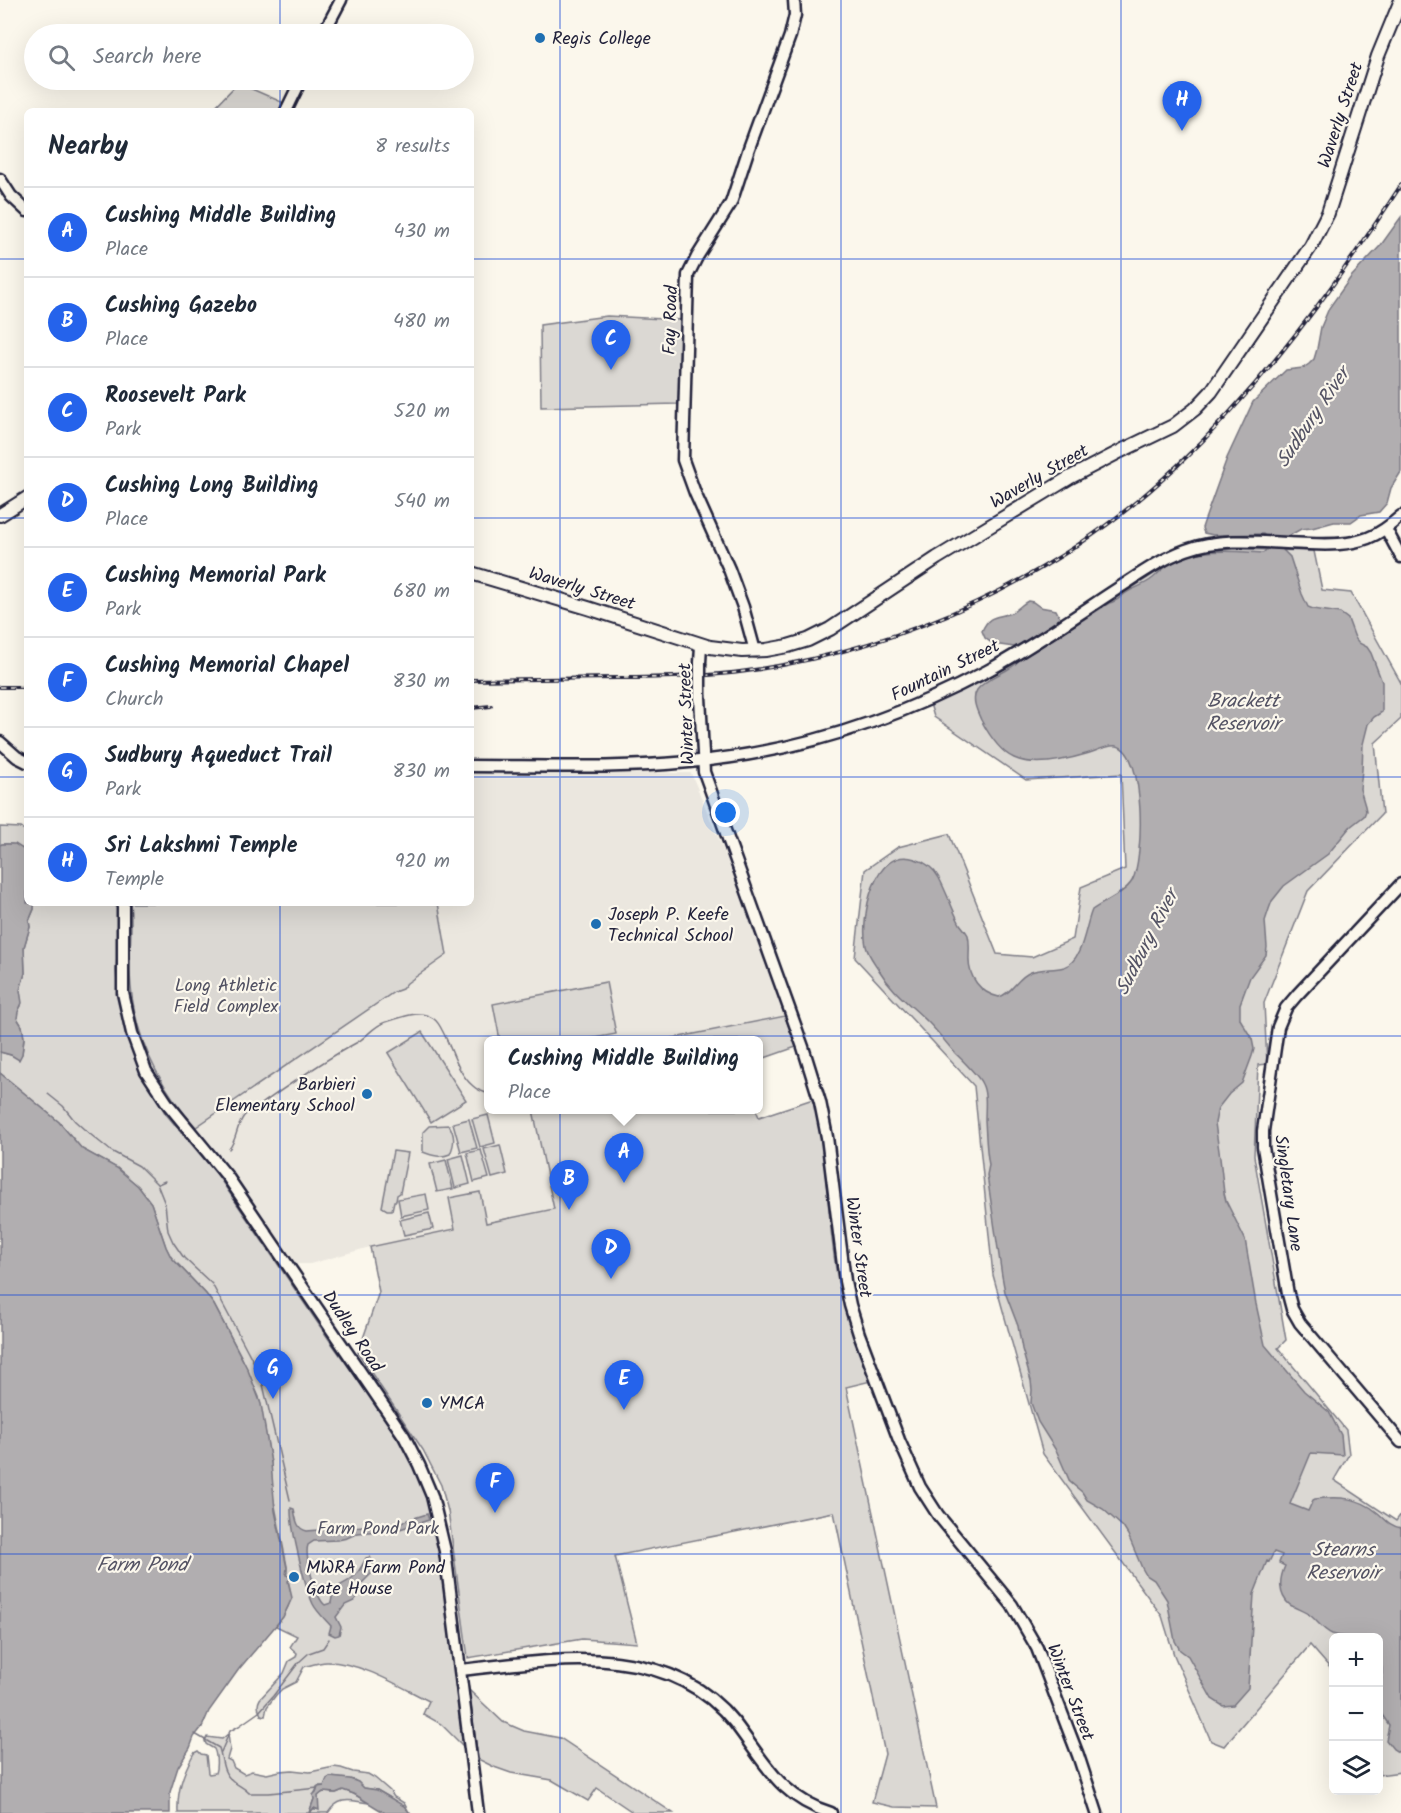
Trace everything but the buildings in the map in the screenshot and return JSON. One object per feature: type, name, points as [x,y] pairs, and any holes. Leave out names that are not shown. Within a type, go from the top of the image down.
[{"type":"main road","name":"Waverly Street","points":[[474,574],[701,645],[731,651],[755,651],[797,644],[830,629],[937,558],[1070,478],[1173,426],[1205,400],[1294,272],[1320,230],[1328,213],[1378,56],[1401,0]]},
{"type":"main road","points":[[0,515],[24,500]]},
{"type":"street","points":[[328,24],[341,0]]},
{"type":"street","name":"Fay Road","points":[[755,651],[743,607],[729,569],[683,460],[688,275],[697,257],[723,219],[735,194],[749,148],[790,36],[795,15],[794,0]]},
{"type":"street","points":[[287,108],[296,90]]},
{"type":"street","points":[[0,179],[11,196],[24,208]]},
{"type":"street","name":"Fountain Street","points":[[474,766],[638,765],[703,761],[806,742],[900,711],[960,685],[996,666],[1151,568],[1194,547],[1220,543],[1324,545],[1348,543],[1368,538],[1386,529],[1401,516]]},
{"type":"street","points":[[1386,529],[1401,557]]},
{"type":"street","name":"Winter Street","points":[[701,645],[700,697],[704,772],[803,1047],[820,1102],[827,1137],[844,1281],[859,1334],[920,1487],[938,1515],[1012,1605],[1037,1648],[1078,1755],[1097,1813]]},
{"type":"street","points":[[0,741],[24,760]]},
{"type":"street","name":"Singletary Lane","points":[[1401,884],[1296,995],[1282,1013],[1263,1131],[1263,1147],[1292,1309],[1306,1330],[1401,1442]]},
{"type":"street","name":"Dudley Road","points":[[123,906],[123,993],[129,1022],[141,1058],[158,1092],[227,1176],[387,1410],[415,1455],[434,1501],[442,1534],[478,1813]]},
{"type":"street","points":[[460,1670],[532,1662],[580,1660],[627,1663],[665,1673],[697,1689],[723,1711],[739,1729],[768,1771],[782,1785],[806,1802],[831,1813]]},
{"type":"shaded area","points":[[474,772],[691,773],[725,854],[785,1016],[684,1036],[484,1036],[484,1114],[534,1114],[554,1209],[370,1247],[310,1264],[295,1264],[227,1165],[196,1127],[447,955],[439,906],[474,906]]},
{"type":"green space","points":[[231,90],[254,90],[284,103],[282,108],[214,108]]},
{"type":"green space","points":[[607,316],[682,320],[678,404],[541,407],[540,325]]},
{"type":"green space","name":"Brackett Reservoir","points":[[1231,549],[1314,551],[1322,590],[1351,593],[1401,683],[1401,719],[1375,743],[1382,814],[1308,891],[1264,1003],[1267,1064],[1258,1065],[1254,1156],[1286,1340],[1278,1348],[1346,1430],[1349,1454],[1334,1480],[1396,1521],[1401,1514],[1401,1772],[1383,1774],[1383,1633],[1329,1633],[1329,1667],[1310,1645],[1224,1746],[1211,1741],[1174,1655],[1162,1616],[1043,1454],[993,1275],[974,1086],[855,958],[865,870],[898,847],[949,834],[997,954],[1032,957],[1073,939],[1081,887],[1125,869],[1121,774],[1026,780],[934,717],[931,707],[932,704],[981,682],[1018,661],[1163,568],[1196,554]]},
{"type":"green space","points":[[0,827],[24,830],[24,850],[14,845],[0,845]]},
{"type":"green space","name":"Farm Pond Park","points":[[34,906],[117,906],[119,922],[116,971],[118,996],[128,1035],[143,1072],[165,1113],[216,1173],[330,1341],[397,1434],[411,1458],[428,1496],[439,1541],[463,1746],[441,1724],[423,1714],[429,1701],[366,1670],[340,1663],[324,1662],[304,1667],[296,1682],[282,1689],[267,1707],[265,1716],[261,1715],[258,1705],[260,1699],[284,1673],[289,1661],[296,1657],[297,1653],[290,1647],[297,1636],[276,1626],[288,1608],[290,1590],[272,1491],[271,1463],[259,1397],[242,1358],[214,1305],[171,1257],[151,1203],[138,1186],[117,1168],[82,1149],[59,1122],[0,1073],[0,1052],[14,1056],[22,1054],[24,1038],[17,1012],[21,1006],[20,990],[25,973],[24,947]]},
{"type":"green space","name":"Long Athletic Field Complex","points":[[130,906],[439,906],[447,955],[402,989],[394,992],[196,1127],[159,1075],[141,1036],[132,995],[130,973]]},
{"type":"green space","points":[[606,982],[616,1034],[605,1036],[499,1036],[493,1004]]},
{"type":"green space","points":[[785,1016],[796,1047],[763,1059],[763,1036],[684,1036]]},
{"type":"green space","points":[[422,1032],[466,1100],[431,1122],[388,1053]]},
{"type":"green space","points":[[813,1099],[822,1144],[838,1281],[848,1319],[871,1381],[846,1387],[936,1808],[894,1807],[872,1802],[885,1754],[834,1512],[615,1556],[637,1643],[582,1639],[468,1658],[448,1511],[441,1485],[423,1450],[358,1353],[379,1292],[370,1247],[455,1229],[449,1198],[480,1192],[486,1223],[554,1209],[534,1114],[758,1114],[759,1117]]},
{"type":"green space","points":[[488,1115],[495,1143],[480,1147],[472,1119]]},
{"type":"green space","points":[[469,1119],[477,1148],[461,1152],[453,1123]]},
{"type":"green space","points":[[449,1125],[454,1139],[450,1154],[437,1156],[423,1152],[423,1132],[429,1126]]},
{"type":"green space","points":[[500,1145],[507,1174],[492,1178],[484,1149]]},
{"type":"green space","points":[[481,1150],[489,1178],[474,1182],[467,1153]]},
{"type":"green space","points":[[393,1151],[408,1153],[400,1193],[394,1201],[392,1210],[387,1210],[382,1207]]},
{"type":"green space","points":[[463,1155],[470,1184],[455,1188],[448,1159]]},
{"type":"green space","points":[[446,1160],[453,1189],[437,1192],[430,1164]]},
{"type":"green space","points":[[426,1194],[429,1210],[401,1216],[398,1199]]},
{"type":"green space","points":[[429,1213],[433,1229],[404,1235],[400,1220]]},
{"type":"green space","points":[[469,1690],[503,1722],[524,1731],[560,1738],[673,1813],[634,1813],[597,1788],[588,1801],[552,1780],[511,1773],[478,1759]]},
{"type":"green space","points":[[228,1734],[230,1749],[227,1759],[231,1761],[234,1768],[244,1774],[252,1771],[267,1774],[292,1770],[310,1772],[334,1767],[368,1774],[404,1803],[409,1812],[377,1790],[364,1788],[354,1780],[330,1777],[324,1786],[318,1786],[309,1813],[178,1813],[182,1782],[194,1753],[198,1751],[206,1755],[208,1773],[215,1773],[215,1752],[205,1741],[207,1737],[222,1739]]},
{"type":"green space","points":[[343,1790],[369,1803],[346,1800],[332,1807],[328,1813],[310,1813],[313,1809],[318,1809],[320,1794],[337,1793]]},
{"type":"water","name":"Brackett Reservoir","points":[[1401,217],[1401,472],[1391,488],[1387,503],[1379,512],[1361,515],[1351,522],[1334,522],[1301,529],[1283,539],[1282,549],[1290,557],[1308,607],[1340,613],[1348,619],[1355,638],[1371,653],[1382,682],[1382,712],[1368,724],[1363,744],[1360,789],[1366,811],[1364,816],[1350,827],[1328,854],[1284,886],[1272,901],[1265,921],[1266,955],[1250,977],[1240,1004],[1240,1019],[1252,1039],[1254,1049],[1242,1083],[1218,1108],[1215,1123],[1224,1193],[1245,1239],[1265,1345],[1304,1391],[1329,1412],[1341,1435],[1343,1455],[1311,1453],[1290,1504],[1308,1511],[1315,1499],[1348,1499],[1364,1504],[1391,1524],[1401,1528],[1401,1754],[1393,1749],[1386,1740],[1389,1725],[1383,1716],[1383,1633],[1330,1633],[1311,1616],[1290,1605],[1283,1597],[1281,1587],[1285,1566],[1279,1563],[1282,1555],[1274,1552],[1269,1562],[1267,1561],[1254,1594],[1248,1688],[1233,1705],[1223,1706],[1212,1699],[1188,1656],[1180,1650],[1175,1641],[1167,1600],[1154,1580],[1146,1575],[1123,1527],[1103,1509],[1087,1500],[1082,1492],[1070,1482],[1057,1452],[1038,1422],[1031,1403],[1031,1381],[1018,1326],[1005,1292],[987,1175],[989,1165],[984,1088],[974,1072],[884,978],[868,952],[865,934],[868,902],[880,873],[889,863],[901,858],[915,859],[929,866],[939,878],[960,924],[968,935],[969,964],[973,977],[986,992],[999,997],[1008,992],[1026,974],[1064,967],[1075,958],[1092,910],[1129,885],[1136,869],[1139,852],[1140,808],[1133,767],[1126,753],[1117,746],[1050,762],[1022,761],[1014,758],[999,747],[984,725],[975,705],[975,694],[981,685],[1109,603],[1147,582],[1171,563],[1205,552],[1263,553],[1268,548],[1268,539],[1263,534],[1213,535],[1204,533],[1202,528],[1227,458],[1253,402],[1286,370],[1303,368],[1314,359],[1321,327],[1329,308],[1351,277],[1381,245]]},
{"type":"water","points":[[1028,601],[1040,607],[1056,610],[1059,621],[1030,640],[1014,647],[993,644],[985,638],[982,631],[991,619],[1011,613]]},
{"type":"water","points":[[15,844],[24,850],[24,906],[34,906],[24,947],[25,973],[20,990],[22,1003],[17,1018],[22,1026],[24,1038],[19,1060],[0,1052],[0,845]]},
{"type":"water","name":"Farm Pond","points":[[0,1073],[59,1122],[82,1149],[117,1168],[138,1186],[151,1203],[171,1257],[214,1305],[248,1370],[261,1404],[271,1463],[275,1511],[292,1598],[283,1617],[239,1669],[209,1711],[202,1727],[194,1737],[178,1767],[170,1792],[170,1813],[0,1813]]},
{"type":"water","points":[[291,1508],[294,1509],[299,1526],[307,1531],[398,1523],[427,1514],[429,1520],[400,1529],[358,1533],[338,1540],[314,1541],[308,1545],[312,1576],[318,1594],[325,1605],[331,1603],[332,1596],[338,1587],[357,1574],[366,1558],[370,1557],[373,1562],[372,1573],[360,1585],[358,1596],[354,1601],[345,1605],[336,1617],[341,1627],[339,1635],[335,1636],[329,1633],[331,1626],[317,1610],[310,1596],[295,1542]]},
{"type":"water","points":[[330,1777],[350,1779],[358,1782],[364,1788],[377,1790],[404,1806],[410,1813],[385,1813],[343,1790],[336,1793],[323,1792],[318,1796],[319,1810],[314,1808],[309,1813],[317,1787],[324,1786]]},
{"type":"waterway","points":[[229,1149],[241,1120],[248,1112],[320,1064],[360,1041],[378,1026],[410,1015],[422,1014],[439,1024],[467,1081],[484,1092]]},
{"type":"waterway","points":[[48,1094],[63,1106],[85,1130],[111,1151],[139,1166],[157,1184],[165,1204],[168,1231],[173,1242],[184,1258],[212,1284],[261,1376],[290,1500]]},
{"type":"waterway","points":[[158,1184],[165,1181]]},
{"type":"waterway","points":[[221,1752],[230,1731],[259,1712],[299,1662],[309,1653],[323,1648],[329,1639]]},
{"type":"waterway","points":[[195,1734],[219,1748],[226,1774],[249,1793],[318,1788]]},
{"type":"railway","points":[[474,680],[699,676],[747,671],[806,660],[865,645],[922,625],[978,601],[1031,574],[1083,542],[1131,506],[1177,466],[1240,402],[1351,260],[1401,185]]},
{"type":"railway","points":[[0,687],[24,687]]},
{"type":"railway","points":[[474,708],[491,706]]},
{"type":"place","name":"Regis College","points":[[540,38]]},
{"type":"place","name":"Sri Lakshmi Temple","points":[[1182,131]]},
{"type":"place","name":"Roosevelt Park","points":[[611,370]]},
{"type":"place","name":"Joseph P. Keefe Technical School","points":[[596,924]]},
{"type":"place","name":"Barbieri Elementary School","points":[[367,1094]]},
{"type":"place","name":"Cushing Middle Building","points":[[624,1183]]},
{"type":"place","name":"Cushing Gazebo","points":[[569,1210]]},
{"type":"place","name":"Cushing Long Building","points":[[611,1279]]},
{"type":"place","name":"Sudbury Aqueduct Trail","points":[[273,1399]]},
{"type":"place","name":"YMCA","points":[[427,1403]]},
{"type":"place","name":"Cushing Memorial Park","points":[[624,1410]]},
{"type":"place","name":"Cushing Memorial Chapel","points":[[495,1513]]},
{"type":"place","name":"MWRA Farm Pond Gate House","points":[[294,1577]]},
{"type":"water label","name":"Sudbury River","points":[[1312,417]]},
{"type":"water label","name":"Sudbury River","points":[[1146,942]]},
{"type":"water label","name":"Stearns Reservoir","points":[[1343,1560]]}]
